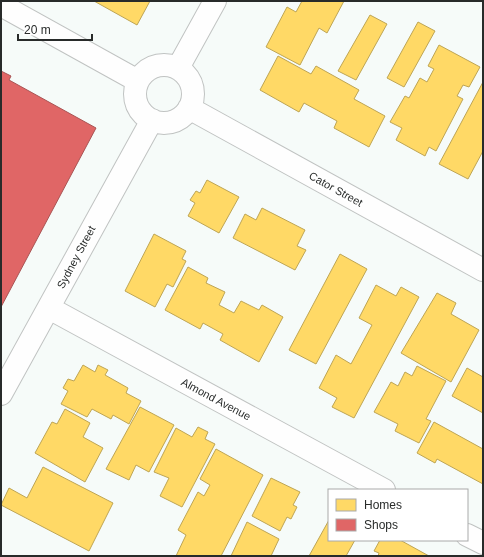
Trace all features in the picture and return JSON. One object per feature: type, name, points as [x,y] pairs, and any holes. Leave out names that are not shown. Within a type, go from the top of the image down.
[{"type":"street","points":[[178,68],[214,1]]},
{"type":"street","points":[[1,4],[138,80]]},
{"type":"street","points":[[160,65],[169,65],[178,68],[185,74],[192,86],[192,99],[189,108],[177,120],[164,122],[152,120],[144,114],[139,107],[136,98],[138,80],[144,73],[160,65]]},
{"type":"street","name":"Cator Street","points":[[189,108],[483,270]]},
{"type":"street","name":"Sydney Street","points":[[1,394],[152,120]]},
{"type":"street","name":"Almond Avenue","points":[[49,308],[382,489]]},
{"type":"street","points":[[468,536],[483,543]]},
{"type":"building: Homes","points":[[94,1],[150,1],[137,25]]},
{"type":"building: Homes","points":[[302,1],[344,1],[327,33],[319,28],[300,65],[266,47],[287,7],[296,12]]},
{"type":"building: Homes","points":[[370,15],[387,24],[356,80],[338,71]]},
{"type":"building: Homes","points":[[418,22],[435,31],[404,87],[387,78]]},
{"type":"building: Homes","points":[[439,45],[480,67],[469,87],[463,85],[457,96],[463,99],[436,151],[429,147],[425,156],[396,140],[402,128],[390,122],[405,96],[409,98],[420,78],[427,82],[434,69],[428,66]]},
{"type":"building: Homes","points":[[278,56],[311,74],[316,66],[359,90],[354,99],[385,116],[369,147],[334,128],[337,121],[304,103],[299,112],[260,90]]},
{"type":"building: Homes","points":[[483,82],[483,151],[468,179],[439,164]]},
{"type":"building: Homes","points":[[207,180],[239,197],[219,233],[188,216],[195,203],[190,200],[196,191],[200,193]]},
{"type":"building: Homes","points":[[262,208],[305,230],[297,246],[306,250],[295,270],[233,238],[245,214],[256,220]]},
{"type":"building: Homes","points":[[154,234],[186,251],[182,259],[186,261],[173,287],[167,284],[155,307],[125,291]]},
{"type":"building: Homes","points":[[340,254],[367,269],[316,364],[289,350]]},
{"type":"building: Homes","points":[[188,267],[208,278],[206,283],[225,292],[219,305],[234,313],[241,301],[259,310],[262,305],[283,317],[259,362],[220,340],[223,334],[203,323],[200,329],[165,310]]},
{"type":"building: Homes","points":[[376,285],[396,296],[401,287],[419,297],[354,418],[332,407],[337,398],[319,388],[336,355],[351,364],[372,325],[359,318]]},
{"type":"building: Homes","points":[[437,293],[456,303],[451,314],[479,330],[451,382],[401,353]]},
{"type":"building: Homes","points":[[83,365],[95,372],[98,365],[108,370],[105,375],[128,388],[126,393],[141,401],[129,424],[113,415],[111,419],[92,409],[87,417],[61,404],[68,391],[63,388],[68,379],[74,381]]},
{"type":"building: Homes","points":[[417,366],[446,381],[426,419],[431,421],[419,443],[395,431],[398,424],[374,412],[391,382],[398,386],[405,372],[412,376]]},
{"type":"building: Homes","points":[[467,368],[483,377],[483,413],[452,396]]},
{"type":"building: Homes","points":[[140,407],[174,425],[149,472],[136,465],[129,480],[106,469]]},
{"type":"building: Homes","points":[[65,409],[90,423],[83,437],[103,448],[85,482],[35,453],[52,422],[57,424]]},
{"type":"building: Homes","points":[[434,422],[483,449],[483,484],[437,459],[435,463],[417,453]]},
{"type":"building: Homes","points":[[198,427],[208,432],[205,439],[215,444],[182,507],[160,496],[169,478],[154,472],[176,428],[192,437]]},
{"type":"building: Homes","points":[[216,449],[263,475],[221,556],[176,556],[186,535],[178,530],[198,492],[204,496],[210,485],[200,479]]},
{"type":"building: Homes","points":[[43,467],[113,503],[89,551],[1,505],[9,488],[27,498]]},
{"type":"building: Homes","points":[[271,478],[300,492],[293,505],[297,507],[291,519],[287,517],[280,531],[252,516]]},
{"type":"building: Homes","points":[[247,522],[279,539],[271,556],[231,556]]},
{"type":"building: Homes","points":[[328,522],[328,541],[354,541],[346,556],[309,556]]},
{"type":"building: Homes","points":[[379,541],[402,541],[429,556],[378,556],[379,553],[374,551]]},
{"type":"building: Shops","points":[[1,71],[11,76],[9,80],[96,128],[1,307]]}]
